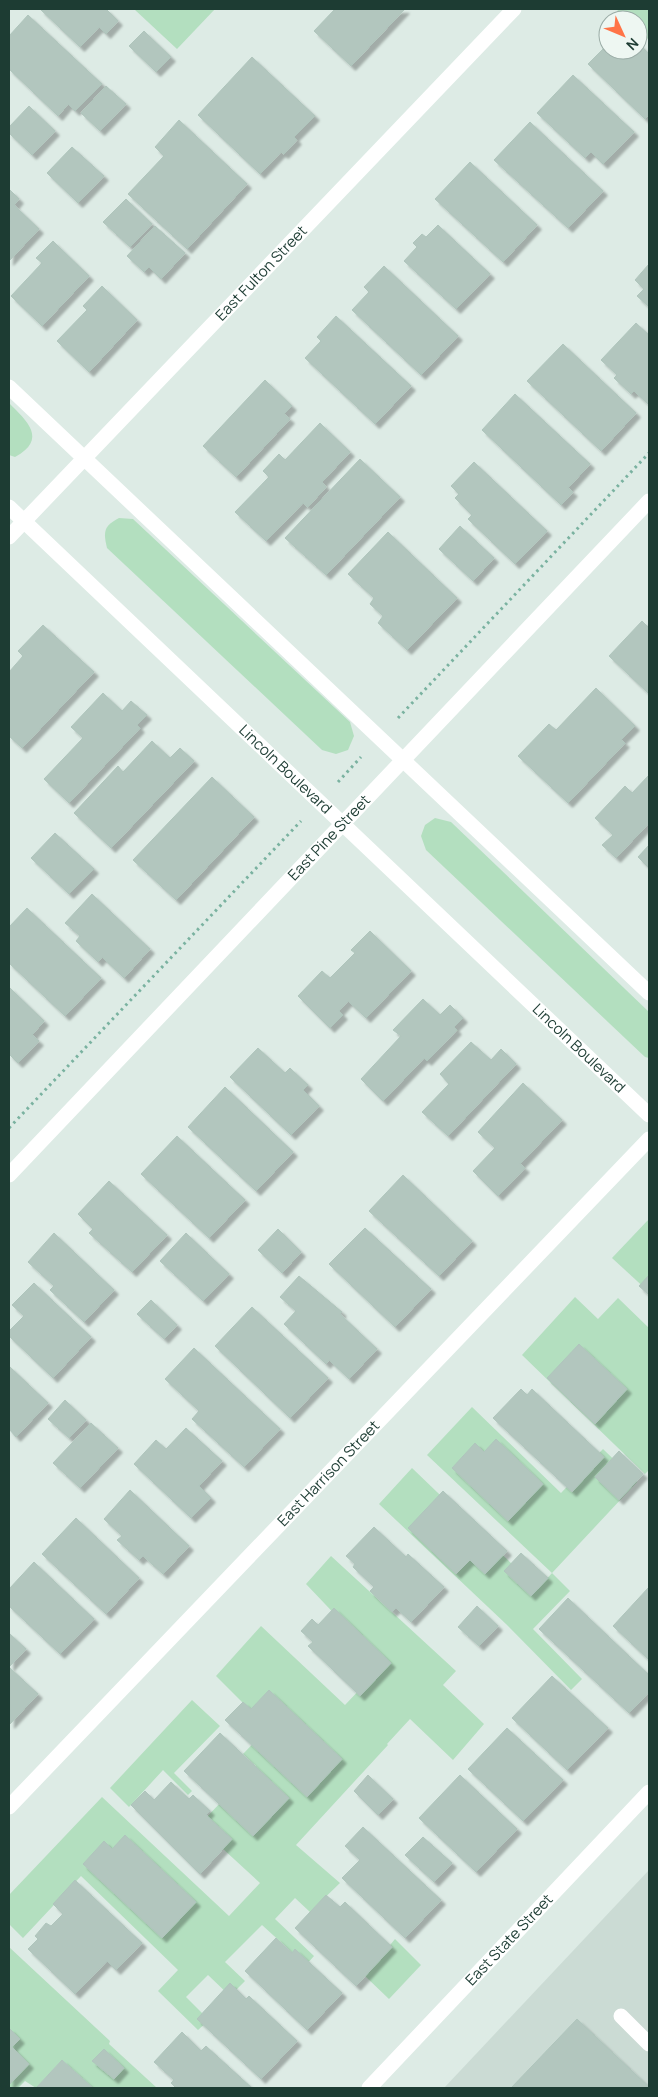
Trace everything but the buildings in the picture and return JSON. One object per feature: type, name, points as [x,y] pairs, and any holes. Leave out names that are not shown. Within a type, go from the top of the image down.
[{"type":"street","name":"East Fulton Street","points":[[9,537],[82,458],[514,9]]},
{"type":"street","points":[[9,387],[649,993]]},
{"type":"street","name":"East Pine Street","points":[[9,1176],[401,759],[649,500]]},
{"type":"street","name":"Lincoln Boulevard","points":[[9,507],[649,1115]]},
{"type":"street","name":"East Harrison Street","points":[[9,1807],[649,1140]]},
{"type":"street","name":"East State Street","points":[[368,2088],[649,1792]]},
{"type":"street","points":[[620,2016],[649,2044]]},
{"type":"shaded area","points":[[649,1870],[649,2088],[444,2088]]},
{"type":"green space","points":[[134,9],[215,9],[177,49]]},
{"type":"green space","points":[[649,9],[649,40],[648,10],[617,10]]},
{"type":"green space","points":[[9,403],[28,423],[32,437],[31,444],[15,457],[9,455]]},
{"type":"green space","points":[[119,518],[133,519],[350,722],[354,736],[348,750],[336,754],[322,750],[107,548],[106,530],[110,524]]},
{"type":"green space","points":[[435,818],[451,822],[649,1012],[649,1058],[645,1057],[426,850],[421,836],[425,825]]},
{"type":"green space","points":[[649,1219],[649,1292],[612,1258]]},
{"type":"green space","points":[[575,1297],[598,1319],[618,1298],[649,1328],[649,1470],[645,1474],[522,1355]]},
{"type":"green space","points":[[472,1407],[561,1493],[603,1449],[637,1482],[552,1573],[427,1455]]},
{"type":"green space","points":[[412,1468],[538,1589],[552,1573],[570,1591],[533,1629],[582,1679],[571,1690],[506,1624],[379,1504]]},
{"type":"green space","points":[[331,1556],[456,1671],[443,1685],[484,1724],[453,1760],[410,1719],[296,1845],[340,1883],[310,1912],[295,1898],[275,1919],[314,1956],[306,1965],[262,1925],[225,1962],[245,1981],[230,1996],[208,1975],[186,1997],[209,2020],[198,2030],[158,1991],[178,1970],[81,1876],[23,1938],[9,1924],[9,1895],[102,1797],[229,1916],[260,1883],[198,1826],[256,1766],[243,1754],[268,1728],[216,1676],[261,1626],[345,1705],[383,1665],[306,1584]]},
{"type":"green space","points":[[192,1700],[220,1726],[174,1773],[192,1791],[188,1795],[163,1770],[129,1807],[110,1788]]},
{"type":"green space","points":[[395,1939],[421,1965],[389,1999],[365,1976]]},
{"type":"green space","points":[[9,1947],[110,2041],[109,2044],[157,2088],[93,2088],[62,2060],[36,2088],[25,2081],[18,2088],[9,2088]]}]
